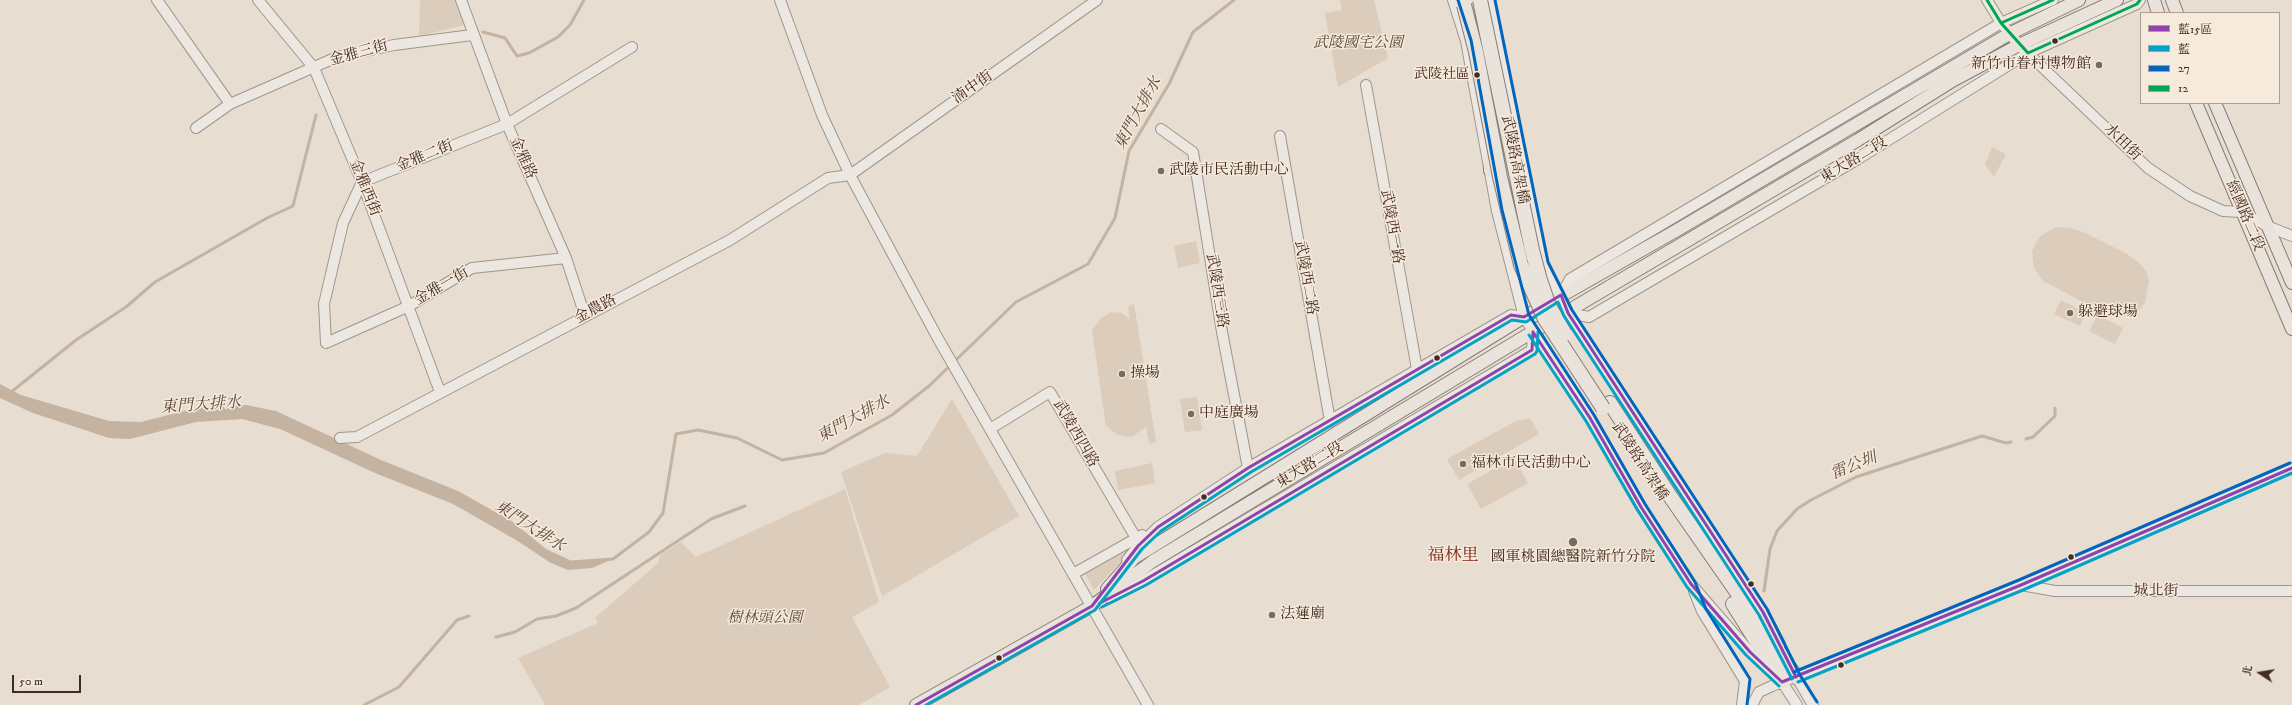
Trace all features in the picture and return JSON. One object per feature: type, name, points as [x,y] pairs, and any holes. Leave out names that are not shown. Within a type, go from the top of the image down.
[{"type":"highway","name":"武陵路高架橋","points":[[1462,0],[1476,52],[1500,177],[1521,265],[1545,319],[1796,677]]},
{"type":"highway","points":[[1471,0],[1478,22],[1497,122],[1491,170]]},
{"type":"highway","name":"武陵路高架橋","points":[[1480,0],[1540,280],[1559,325],[1606,406],[1782,682]]},
{"type":"highway","points":[[1497,122],[1520,155]]},
{"type":"main road","name":"東大路二段","points":[[1092,606],[1134,558],[1524,317],[1679,229],[2009,34],[2079,0]]},
{"type":"main road","name":"東大路二段","points":[[916,705],[1092,606],[1153,561],[1533,332],[1568,313],[1858,140],[1952,81],[2023,49],[2117,0]]},
{"type":"main road","points":[[2154,0],[2158,12]]},
{"type":"main road","points":[[2172,0],[2177,12]]},
{"type":"main road","name":"經國路二段","points":[[2196,104],[2292,329]]},
{"type":"main road","name":"經國路二段","points":[[2215,104],[2292,283]]},
{"type":"street","points":[[157,0],[230,104]]},
{"type":"street","name":"金雅西街","points":[[258,0],[314,68],[362,182],[440,392]]},
{"type":"street","name":"金雅路","points":[[461,0],[472,35],[506,124],[566,258],[585,316]]},
{"type":"street","points":[[780,0],[822,115],[850,175],[942,347],[1148,705]]},
{"type":"street","name":"湳中街","points":[[850,175],[1097,0]]},
{"type":"street","points":[[1453,0],[1466,41],[1491,170],[1497,211],[1524,317],[1590,418],[1641,507],[1691,584],[1750,652],[1782,682],[1797,705]]},
{"type":"street","points":[[1490,0],[1543,264],[1561,295],[1568,313],[1763,612],[1796,677],[1813,705]]},
{"type":"street","name":"水田街","points":[[1987,0],[2001,24],[2023,49],[2148,168],[2190,196],[2223,211],[2242,212],[2268,226],[2292,236]]},
{"type":"street","name":"東大路二段","points":[[1561,295],[1570,279],[2001,24],[2053,0]]},
{"type":"street","name":"東大路二段","points":[[1568,313],[1589,317],[1858,159],[2023,49],[2137,4],[2140,0]]},
{"type":"street","name":"金雅三街","points":[[196,128],[230,104],[314,68],[337,56],[394,45],[472,35]]},
{"type":"street","name":"金雅二街","points":[[362,182],[506,124],[632,47]]},
{"type":"street","name":"武陵西一路","points":[[1366,85],[1417,369]]},
{"type":"street","name":"武陵西三路","points":[[1161,129],[1193,152],[1222,332],[1248,468]]},
{"type":"street","name":"武陵西二路","points":[[1280,136],[1330,420]]},
{"type":"street","name":"金農路","points":[[340,438],[357,437],[730,240],[828,178],[850,175]]},
{"type":"street","name":"金雅一街","points":[[362,182],[343,223],[324,304],[326,343],[409,306],[472,268],[566,258]]},
{"type":"street","name":"東大路二段","points":[[1074,574],[1158,527],[1248,468],[1511,315],[1524,317]]},
{"type":"street","name":"武陵西四路","points":[[990,429],[1050,392],[1136,538]]},
{"type":"street","points":[[1752,705],[1759,692],[2021,585],[2292,468]]},
{"type":"street","name":"東大路二段","points":[[1092,606],[1138,546],[1158,527]]},
{"type":"street","points":[[1691,584],[1702,611],[1745,681],[1742,705]]},
{"type":"street","name":"城北街","points":[[2021,585],[2055,591],[2292,590]]},
{"type":"green space","points":[[420,0],[456,0],[465,25],[419,36]]},
{"type":"green space","name":"武陵國宅公園","points":[[1340,0],[1374,0],[1388,58],[1338,87],[1325,13],[1342,10]]},
{"type":"green space","points":[[1992,147],[2006,154],[1994,177],[1985,164]]},
{"type":"green space","points":[[2056,227],[2070,228],[2083,232],[2127,254],[2138,262],[2146,271],[2149,280],[2145,303],[2137,313],[2118,318],[2110,316],[2043,281],[2034,268],[2032,251],[2039,237]]},
{"type":"green space","points":[[1196,241],[1200,263],[1178,268],[1174,246]]},
{"type":"green space","name":"躲避球場","points":[[2061,300],[2086,313],[2080,326],[2054,314]]},
{"type":"green space","points":[[1134,303],[1156,442],[1149,444],[1146,427],[1131,437],[1118,435],[1106,426],[1092,330],[1101,318],[1112,312],[1122,313],[1130,320],[1128,307]]},
{"type":"green space","points":[[2098,315],[2123,328],[2115,344],[2089,331]]},
{"type":"green space","name":"中庭廣場","points":[[1197,397],[1202,430],[1185,432],[1180,399]]},
{"type":"green space","points":[[952,399],[1019,516],[882,596],[841,472],[885,453],[917,456]]},
{"type":"green space","points":[[1530,418],[1539,434],[1459,480],[1447,459],[1516,421]]},
{"type":"green space","points":[[1514,458],[1528,483],[1481,509],[1467,484]]},
{"type":"green space","points":[[1152,463],[1155,483],[1118,490],[1115,471]]},
{"type":"green space","name":"樹林頭公園","points":[[845,489],[879,602],[852,617],[890,687],[859,705],[545,705],[518,658],[598,623],[595,618],[658,563],[660,555],[681,542],[696,557]]},
{"type":"green space","points":[[1139,542],[1094,590],[1084,572]]},
{"type":"shaded area","points":[[0,384],[21,395],[109,421],[141,422],[192,409],[246,405],[276,411],[381,460],[458,491],[513,522],[546,549],[574,562],[613,559],[592,568],[568,570],[551,563],[516,540],[453,504],[375,473],[280,429],[242,419],[196,422],[130,439],[109,438],[33,413],[0,398]]},
{"type":"waterway","points":[[483,32],[505,38],[517,56],[529,53],[558,37],[570,25],[584,0]]},
{"type":"waterway","name":"東門大排水","points":[[571,562],[613,559],[649,532],[663,513],[676,434],[698,430],[737,438],[782,460],[824,453],[892,415],[929,386],[1016,302],[1088,264],[1115,218],[1129,151],[1169,84],[1193,32],[1234,0]]},
{"type":"waterway","points":[[10,393],[76,340],[126,307],[155,282],[267,218],[293,206],[316,115]]},
{"type":"waterway","name":"雷公圳","points":[[2026,439],[2033,437],[2055,416],[2055,408]]},
{"type":"waterway","name":"雷公圳","points":[[1764,591],[1770,549],[1777,531],[1797,509],[1811,500],[1856,477],[1982,436],[2006,443],[2011,442]]},
{"type":"waterway","points":[[496,637],[515,632],[537,619],[556,616],[576,608],[711,519],[745,506]]},
{"type":"waterway","points":[[364,705],[399,687],[457,620],[469,616]]},
{"type":"transit line","name":"27","points":[[1458,0],[1471,40],[1502,210],[1529,315],[1594,415],[1645,504],[1695,582],[1706,609],[1750,679],[1747,705]]},
{"type":"transit line","name":"27","points":[[1495,0],[1548,262],[1572,310],[1767,609],[1800,675],[1817,702]]},
{"type":"transit line","name":"12","points":[[1987,0],[2001,23],[2028,53],[2137,4],[2140,0]]},
{"type":"transit line","name":"12","points":[[2001,23],[2053,0]]},
{"type":"transit line","name":"藍15區","points":[[916,705],[1092,606],[1138,546],[1158,527],[1248,468],[1511,315],[1524,317],[1561,295],[1568,313],[1763,612],[1796,677]]},
{"type":"transit line","name":"藍","points":[[926,705],[1095,610],[1142,549],[1161,531],[1251,472],[1512,320],[1526,322],[1558,302],[1564,316],[1759,615],[1792,679]]},
{"type":"transit line","name":"藍15區","points":[[1533,332],[1590,418],[1641,507],[1691,584],[1750,652],[1782,682],[2021,585],[2292,468]]},
{"type":"transit line","name":"藍15區","points":[[1100,603],[1143,581],[1532,350],[1533,332]]},
{"type":"transit line","name":"藍","points":[[1102,607],[1146,585],[1535,354],[1537,351],[1538,332]]},
{"type":"transit line","name":"藍","points":[[1529,335],[1586,421],[1637,509],[1687,587],[1746,655],[1779,686]]},
{"type":"transit line","name":"27","points":[[1794,672],[2019,580],[2290,463]]},
{"type":"transit line","name":"藍","points":[[1798,682],[2023,590],[2292,473]]},
{"type":"place","name":"新竹市眷村博物館","points":[[2099,65]]},
{"type":"place","name":"武陵社區","points":[[1477,75]]},
{"type":"place","name":"武陵市民活動中心","points":[[1161,171]]},
{"type":"place","name":"躲避球場","points":[[2070,313]]},
{"type":"place","name":"操場","points":[[1122,374]]},
{"type":"place","name":"中庭廣場","points":[[1191,414]]},
{"type":"place","name":"福林市民活動中心","points":[[1463,464]]},
{"type":"place","name":"國軍桃園總醫院新竹分院","points":[[1573,542]]},
{"type":"place","name":"法蓮廟","points":[[1272,615]]},
{"type":"district","name":"福林里","points":[[1453,556]]}]
